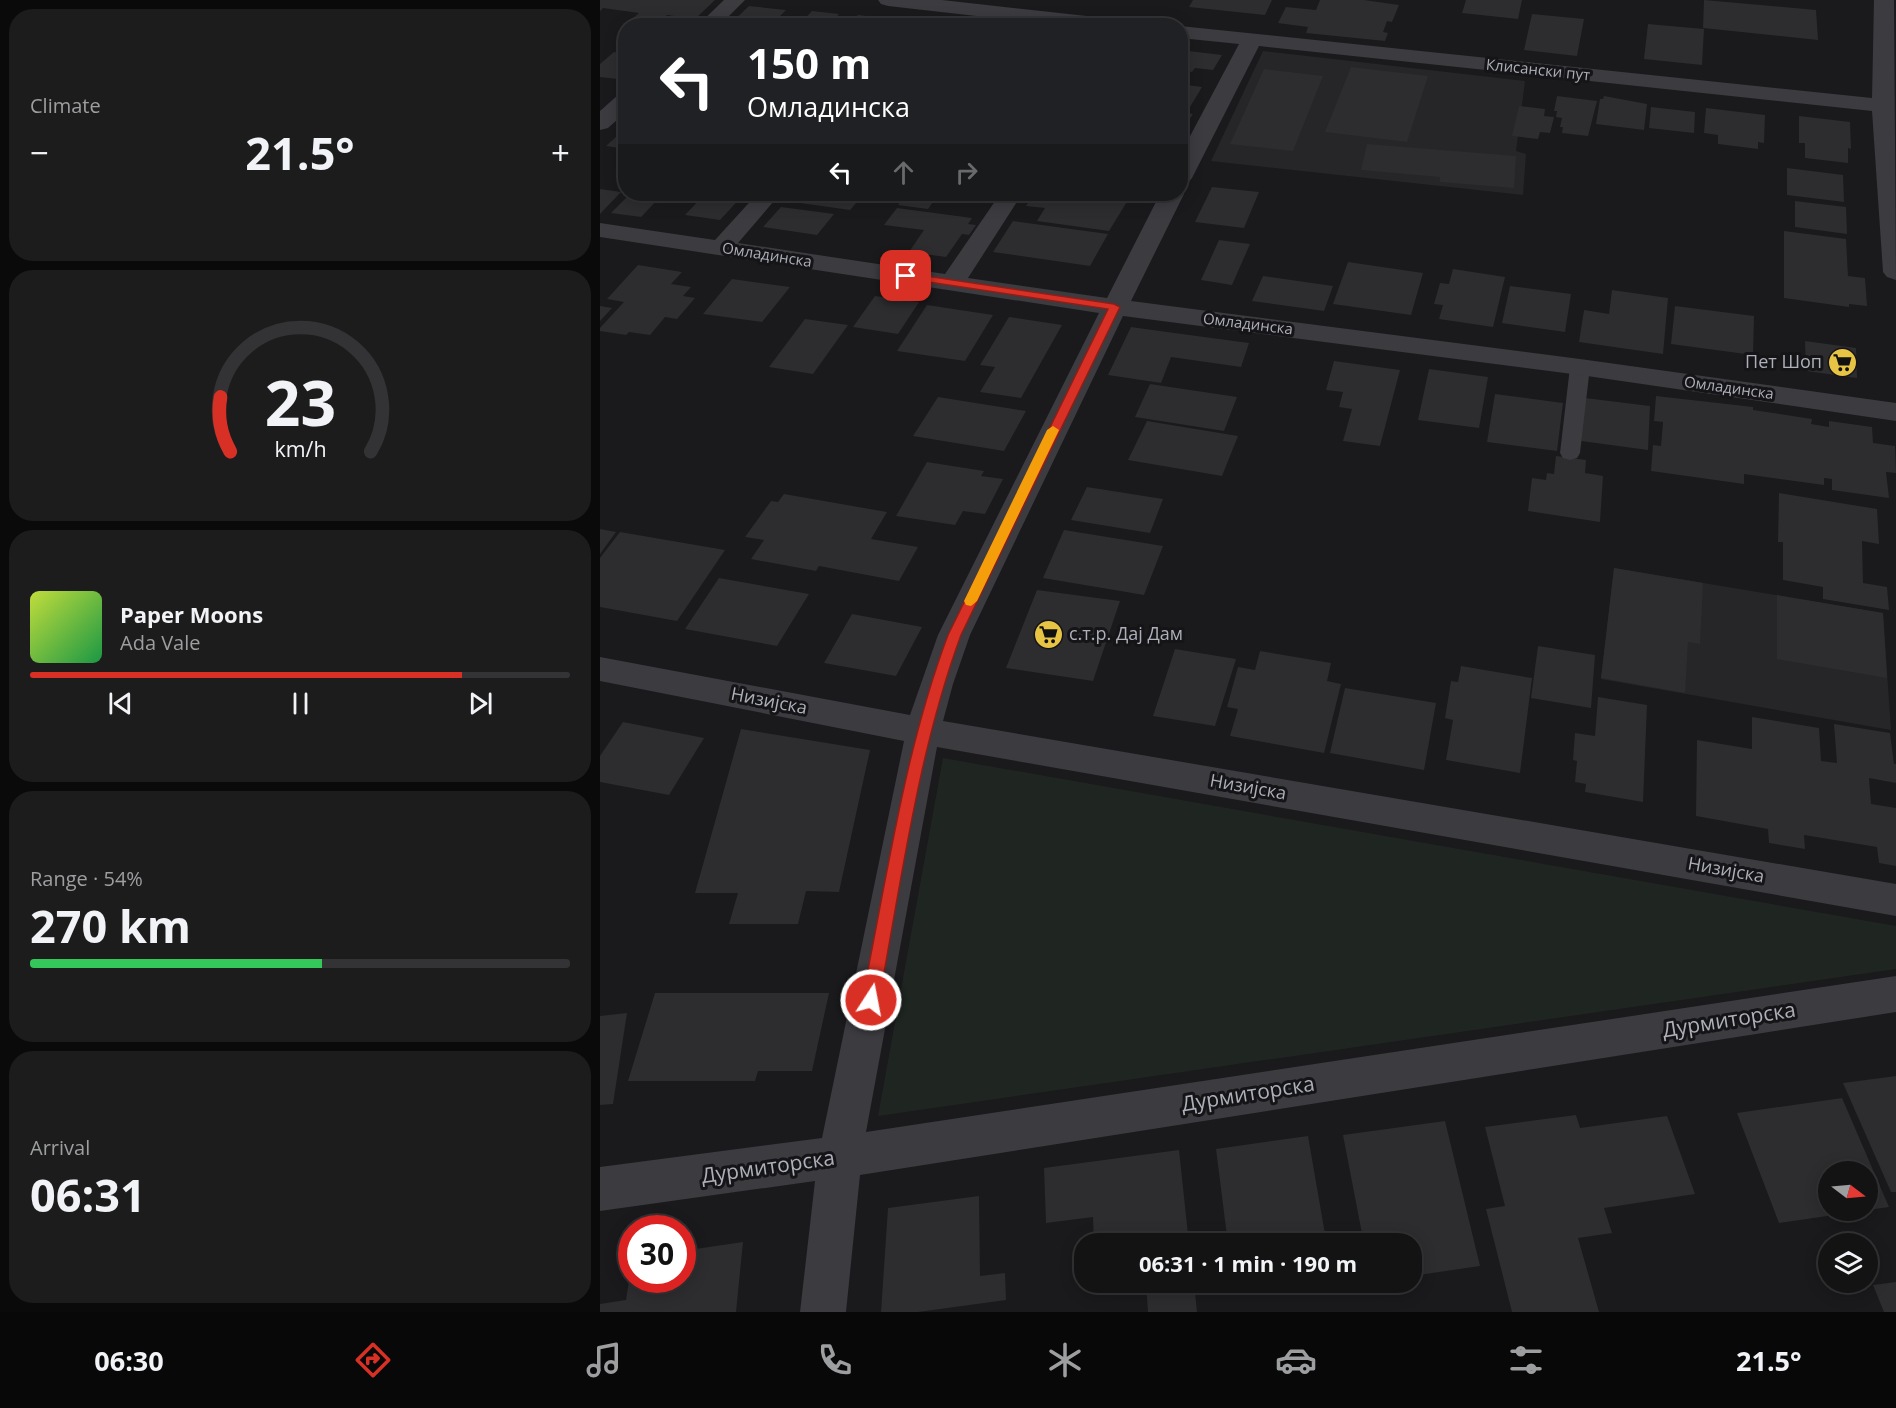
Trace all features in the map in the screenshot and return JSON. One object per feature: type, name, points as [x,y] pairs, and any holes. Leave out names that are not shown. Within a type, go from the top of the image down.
[{"type":"street","points":[[716,18],[735,0]]},
{"type":"street","points":[[888,0],[1056,18]]},
{"type":"street","points":[[1878,1],[1889,107],[1896,272]]},
{"type":"street","points":[[922,18],[933,5]]},
{"type":"street","name":"Клисански пут","points":[[1188,33],[1889,107]]},
{"type":"street","points":[[1188,162],[1251,40]]},
{"type":"street","points":[[600,123],[618,107]]},
{"type":"street","points":[[721,248],[763,201]]},
{"type":"street","points":[[952,283],[1006,201]]},
{"type":"street","points":[[823,1312],[840,1157],[923,731],[936,684],[954,635],[1114,307],[1169,201]]},
{"type":"street","name":"Омладинска","points":[[600,230],[1114,307],[1580,367],[1896,412]]},
{"type":"street","name":"Низијска","points":[[600,669],[923,731],[1896,900]]},
{"type":"street","name":"Дурмиторска","points":[[600,1189],[840,1157],[1896,994]]},
{"type":"lane","points":[[1570,453],[1580,367]]},
{"type":"shaded area","points":[[1263,51],[1525,81],[1516,151],[1526,154],[1523,195],[1211,161]]},
{"type":"shaded area","points":[[1614,568],[1883,613],[1891,730],[1601,679]]},
{"type":"shaded area","points":[[943,758],[1896,926],[1896,969],[878,1116]]},
{"type":"building","points":[[600,0],[715,0],[696,18],[667,15],[664,18],[633,18],[639,13],[603,8],[600,11]]},
{"type":"building","points":[[1193,0],[1272,0],[1265,15],[1189,7]]},
{"type":"building","points":[[1320,0],[1364,0],[1399,5],[1392,22],[1387,21],[1383,32],[1388,33],[1385,41],[1306,33],[1308,27],[1278,23],[1286,7],[1316,10]]},
{"type":"building","points":[[1466,0],[1522,0],[1518,19],[1462,13]]},
{"type":"building","points":[[1704,0],[1816,10],[1818,40],[1703,28]]},
{"type":"building","points":[[749,6],[786,10],[778,18],[736,18]]},
{"type":"building","points":[[812,11],[839,14],[836,18],[805,18]]},
{"type":"building","points":[[1532,14],[1584,19],[1577,56],[1524,50]]},
{"type":"building","points":[[858,15],[884,18],[856,18]]},
{"type":"building","points":[[1648,24],[1704,29],[1702,65],[1644,59]]},
{"type":"building","points":[[1188,51],[1222,55],[1213,70],[1195,68],[1192,72],[1188,71]]},
{"type":"building","points":[[614,52],[618,53],[618,79],[600,77],[600,64]]},
{"type":"building","points":[[1351,67],[1428,76],[1407,142],[1325,132]]},
{"type":"building","points":[[1264,69],[1323,76],[1293,151],[1230,144]]},
{"type":"building","points":[[1188,85],[1202,87],[1188,107]]},
{"type":"building","points":[[1557,96],[1597,101],[1588,136],[1562,133],[1563,127],[1560,127],[1562,118],[1556,117],[1557,111],[1554,111]]},
{"type":"building","points":[[1604,96],[1647,104],[1644,130],[1596,124],[1600,99]]},
{"type":"building","points":[[1519,106],[1545,109],[1544,116],[1554,117],[1550,133],[1540,132],[1538,139],[1512,136]]},
{"type":"building","points":[[1651,107],[1695,112],[1694,133],[1649,128]]},
{"type":"building","points":[[1706,108],[1765,115],[1764,143],[1758,142],[1758,149],[1718,144],[1718,135],[1704,133]]},
{"type":"building","points":[[1799,116],[1850,122],[1851,149],[1848,148],[1848,163],[1805,158],[1805,143],[1799,143]]},
{"type":"building","points":[[618,135],[618,148],[606,146]]},
{"type":"building","points":[[1367,144],[1516,156],[1514,188],[1440,182],[1440,177],[1361,170]]},
{"type":"building","points":[[1787,168],[1843,175],[1844,202],[1787,195]]},
{"type":"building","points":[[1212,187],[1259,192],[1244,228],[1195,222]]},
{"type":"building","points":[[600,189],[618,192],[618,195],[600,214]]},
{"type":"building","points":[[623,201],[656,201],[641,217],[611,213]]},
{"type":"building","points":[[698,201],[738,201],[720,220],[685,215]]},
{"type":"building","points":[[794,201],[858,201],[850,210]]},
{"type":"building","points":[[901,201],[934,201],[928,209],[898,205]]},
{"type":"building","points":[[1029,201],[1127,201],[1109,231],[1037,221],[1045,208],[1026,206]]},
{"type":"building","points":[[1795,201],[1846,207],[1847,234],[1795,227]]},
{"type":"building","points":[[781,207],[834,214],[817,235],[763,227]]},
{"type":"building","points":[[897,208],[972,218],[968,224],[976,225],[969,235],[962,234],[946,257],[909,252],[924,230],[884,225]]},
{"type":"building","points":[[1013,221],[1108,234],[1090,266],[993,252]]},
{"type":"building","points":[[1784,231],[1846,239],[1848,276],[1865,278],[1867,306],[1849,304],[1849,307],[1784,298]]},
{"type":"building","points":[[1219,240],[1250,244],[1232,285],[1201,280]]},
{"type":"building","points":[[1348,262],[1423,273],[1411,315],[1333,304]]},
{"type":"building","points":[[638,265],[682,272],[671,284],[691,287],[683,296],[695,298],[677,319],[665,317],[650,335],[629,332],[626,335],[600,331],[600,328],[624,302],[607,299]]},
{"type":"building","points":[[1453,269],[1505,277],[1493,327],[1439,319],[1443,305],[1434,304],[1440,283],[1449,284]]},
{"type":"building","points":[[1263,276],[1333,286],[1324,311],[1252,301]]},
{"type":"building","points":[[732,279],[790,287],[762,322],[703,314]]},
{"type":"building","points":[[1510,286],[1571,294],[1565,332],[1502,323]]},
{"type":"building","points":[[1612,290],[1668,298],[1663,354],[1579,342],[1584,310],[1609,314]]},
{"type":"building","points":[[875,296],[919,302],[898,334],[853,327]]},
{"type":"building","points":[[927,305],[993,315],[965,361],[897,351]]},
{"type":"building","points":[[600,306],[612,308],[600,321]]},
{"type":"building","points":[[1675,306],[1754,316],[1753,355],[1671,344]]},
{"type":"building","points":[[1009,317],[1062,325],[1021,398],[980,392],[995,367],[980,365]]},
{"type":"building","points":[[805,319],[848,325],[813,374],[769,367]]},
{"type":"building","points":[[1131,327],[1249,343],[1241,367],[1171,357],[1161,383],[1108,375]]},
{"type":"building","points":[[1805,341],[1856,348],[1857,378],[1806,371]]},
{"type":"building","points":[[1334,361],[1400,370],[1380,446],[1343,441],[1352,409],[1339,407],[1343,392],[1326,390]]},
{"type":"building","points":[[1429,369],[1488,377],[1479,428],[1418,420]]},
{"type":"building","points":[[1150,384],[1237,397],[1224,431],[1135,417]]},
{"type":"building","points":[[1495,394],[1563,403],[1557,451],[1487,442]]},
{"type":"building","points":[[1656,396],[1753,407],[1753,410],[1812,419],[1811,424],[1829,427],[1829,421],[1872,427],[1873,443],[1895,446],[1896,473],[1886,472],[1889,498],[1832,490],[1832,479],[1824,478],[1824,485],[1744,474],[1744,484],[1651,471],[1653,445],[1661,446],[1663,422],[1654,421]]},
{"type":"building","points":[[938,397],[1026,411],[1004,451],[913,436]]},
{"type":"building","points":[[1585,398],[1650,406],[1648,450],[1581,441]]},
{"type":"building","points":[[1147,421],[1238,436],[1222,476],[1128,460]]},
{"type":"building","points":[[1556,456],[1586,460],[1585,473],[1603,476],[1600,522],[1528,511],[1532,478],[1546,480],[1547,473],[1554,474]]},
{"type":"building","points":[[927,462],[984,471],[981,476],[1003,479],[985,514],[963,511],[955,525],[896,516]]},
{"type":"building","points":[[1087,487],[1163,499],[1150,533],[1071,520]]},
{"type":"building","points":[[1779,493],[1877,509],[1879,544],[1862,541],[1863,583],[1887,587],[1889,610],[1823,599],[1823,587],[1783,580],[1783,542],[1778,542]]},
{"type":"building","points":[[784,494],[887,512],[871,539],[918,547],[899,581],[819,566],[816,571],[751,559],[764,540],[745,537],[771,501],[778,502]]},
{"type":"building","points":[[600,529],[616,532],[600,554]]},
{"type":"building","points":[[1064,530],[1163,546],[1144,595],[1043,578]]},
{"type":"building","points":[[620,532],[725,550],[677,621],[600,607],[600,558]]},
{"type":"building","points":[[1614,568],[1703,583],[1700,644],[1688,642],[1685,693],[1601,678]]},
{"type":"building","points":[[719,578],[809,594],[777,646],[685,629]]},
{"type":"building","points":[[1037,590],[1120,601],[1093,681],[1006,668]]},
{"type":"building","points":[[1777,595],[1883,613],[1887,678],[1777,659]]},
{"type":"building","points":[[852,614],[922,627],[896,676],[824,663]]},
{"type":"building","points":[[1538,646],[1595,655],[1591,708],[1531,698]]},
{"type":"building","points":[[1175,649],[1236,659],[1215,726],[1153,716]]},
{"type":"building","points":[[1260,651],[1331,663],[1327,681],[1341,684],[1324,753],[1230,736],[1238,709],[1227,707],[1238,667],[1255,670]]},
{"type":"building","points":[[1461,666],[1532,678],[1520,773],[1446,760],[1453,720],[1445,718],[1451,681],[1458,682]]},
{"type":"building","points":[[1345,688],[1436,703],[1424,770],[1330,753]]},
{"type":"building","points":[[1598,697],[1647,705],[1643,802],[1585,792],[1586,784],[1575,782],[1577,761],[1573,760],[1575,733],[1595,736]]},
{"type":"building","points":[[1752,717],[1819,728],[1821,761],[1837,763],[1834,724],[1890,733],[1894,764],[1896,764],[1896,783],[1869,778],[1871,804],[1896,808],[1896,866],[1879,863],[1877,847],[1804,835],[1805,849],[1769,843],[1768,829],[1696,816],[1697,740],[1752,749]]},
{"type":"building","points":[[623,722],[704,738],[669,795],[600,782],[600,756]]},
{"type":"building","points":[[741,729],[870,750],[839,892],[806,891],[798,924],[729,924],[738,893],[695,893]]},
{"type":"building","points":[[655,993],[829,993],[812,1071],[758,1071],[755,1081],[628,1081]]},
{"type":"building","points":[[627,1013],[613,1104],[600,1105],[600,1016]]},
{"type":"building","points":[[1896,1076],[1896,1192],[1891,1192],[1843,1083]]},
{"type":"building","points":[[1842,1098],[1869,1161],[1818,1161],[1818,1217],[1779,1223],[1737,1113]]},
{"type":"building","points":[[1576,1115],[1580,1128],[1667,1116],[1695,1194],[1604,1208],[1612,1233],[1578,1238],[1599,1312],[1512,1312],[1486,1209],[1505,1206],[1485,1127]]},
{"type":"building","points":[[1445,1121],[1480,1266],[1422,1275],[1422,1233],[1362,1233],[1343,1135]]},
{"type":"building","points":[[1308,1136],[1325,1233],[1227,1233],[1216,1149]]},
{"type":"building","points":[[1179,1150],[1188,1233],[1094,1233],[1093,1217],[1046,1223],[1044,1168]]},
{"type":"building","points":[[1878,1181],[1889,1207],[1878,1209]]},
{"type":"building","points":[[979,1196],[980,1276],[1005,1273],[1006,1300],[918,1312],[881,1312],[888,1208]]},
{"type":"building","points":[[743,1242],[736,1312],[600,1312],[600,1304],[626,1300],[627,1293],[696,1293],[696,1249]]},
{"type":"building","points":[[1896,1282],[1896,1312],[1884,1312],[1876,1293],[1878,1284]]},
{"type":"building","points":[[1147,1293],[1195,1293],[1197,1312],[1148,1312]]},
{"type":"slow traffic","points":[[971,601],[1053,430]]},
{"type":"place","name":"Пет Шоп","points":[[1843,362]]},
{"type":"place","name":"с.т.р. Дај Дам","points":[[1048,634]]},
{"type":"route","points":[[871,1000],[923,731],[936,684],[954,635],[1114,307],[906,276]]}]
